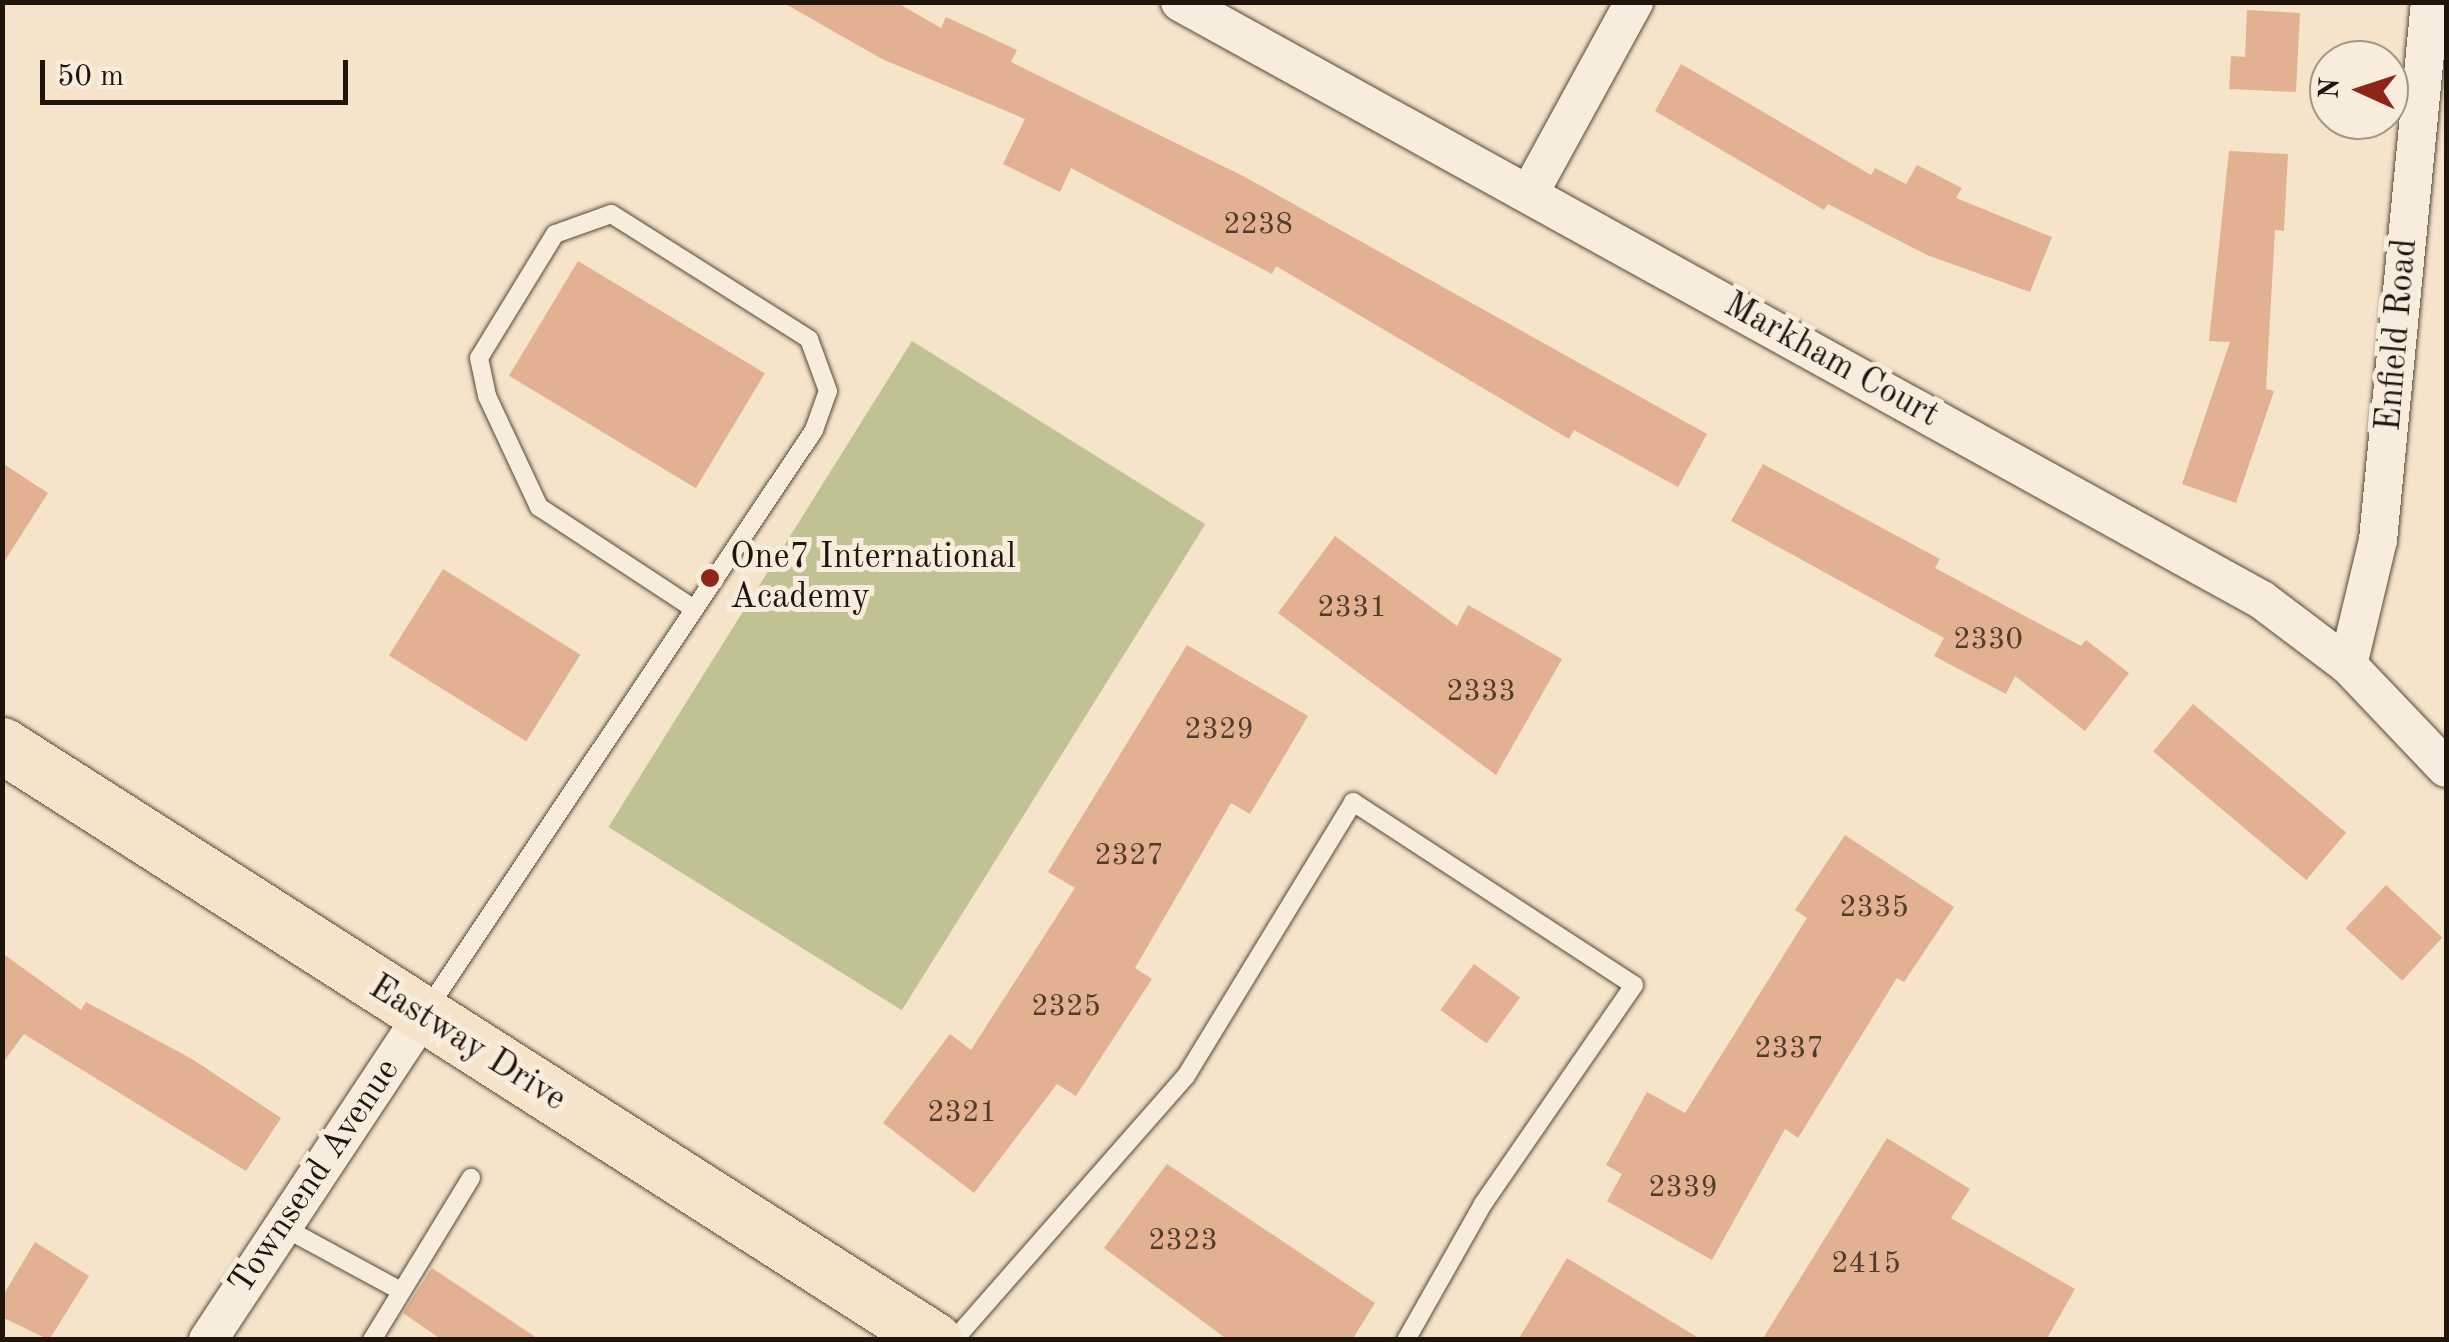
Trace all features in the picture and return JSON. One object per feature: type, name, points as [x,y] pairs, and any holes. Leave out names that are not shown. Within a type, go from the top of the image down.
[{"type":"main road","name":"Eastway Drive","points":[[2,745],[934,1340]]},
{"type":"street","name":"Markham Court","points":[[1180,2],[2262,600],[2348,664],[2446,768]]},
{"type":"street","points":[[1528,194],[1634,2]]},
{"type":"street","name":"Enfield Road","points":[[2348,664],[2378,540],[2430,2]]},
{"type":"street","name":"Townsend Avenue","points":[[208,1340],[422,1016]]},
{"type":"lane","points":[[422,1016],[814,430],[828,391],[809,339],[611,214],[555,234],[479,358],[486,396],[517,448],[539,507],[692,608]]},
{"type":"lane","points":[[954,1340],[1186,1076],[1353,802],[1634,984],[1483,1204],[1406,1340]]},
{"type":"lane","points":[[372,1340],[471,1178]]},
{"type":"lane","points":[[283,1227],[401,1292]]},
{"type":"green space","points":[[912,341],[1205,524],[902,1010],[608,827]]},
{"type":"building","points":[[782,2],[896,2],[941,28],[946,17],[1017,50],[1011,62],[1245,177],[1707,434],[1678,487],[1574,430],[1569,439],[1276,266],[1272,274],[1071,168],[1060,192],[1003,164],[1025,119],[882,59]]},
{"type":"building","points":[[2247,10],[2300,13],[2296,92],[2229,89],[2231,56],[2245,57]]},
{"type":"building","points":[[1681,64],[1871,175],[1875,168],[1906,184],[1917,165],[1962,188],[1956,198],[2052,237],[2030,292],[1927,255],[1828,204],[1824,210],[1655,111]]},
{"type":"building","points":[[2229,151],[2288,154],[2284,231],[2275,230],[2266,389],[2274,391],[2236,503],[2182,484],[2230,342],[2209,341]]},
{"type":"building","points":[[578,261],[765,373],[696,488],[509,376]]},
{"type":"building","points":[[2,463],[48,493],[2,565]]},
{"type":"building","points":[[1763,464],[1940,559],[1935,568],[2081,646],[2086,640],[2129,673],[2085,731],[2015,676],[2006,694],[1934,656],[1944,638],[1731,521]]},
{"type":"building","points":[[1335,536],[1457,626],[1468,605],[1562,659],[1496,775],[1278,613]]},
{"type":"building","points":[[443,569],[580,655],[526,741],[389,656]]},
{"type":"building","points":[[1187,645],[1308,716],[1250,814],[1231,803],[1135,968],[1152,979],[1076,1096],[1057,1084],[974,1193],[883,1123],[950,1034],[971,1050],[1075,888],[1048,872]]},
{"type":"building","points":[[2193,704],[2346,833],[2306,880],[2153,751]]},
{"type":"building","points":[[1845,835],[1954,907],[1904,982],[1897,978],[1798,1138],[1785,1129],[1712,1260],[1607,1201],[1622,1174],[1606,1165],[1647,1092],[1685,1113],[1807,918],[1795,910]]},
{"type":"building","points":[[2386,885],[2442,938],[2402,981],[2346,928]]},
{"type":"building","points":[[2,953],[81,1010],[86,1002],[192,1059],[281,1118],[246,1171],[24,1034],[2,1064]]},
{"type":"building","points":[[1474,964],[1520,998],[1487,1044],[1440,1010]]},
{"type":"building","points":[[1887,1138],[1970,1189],[1951,1218],[2075,1289],[2046,1340],[1762,1340]]},
{"type":"building","points":[[1167,1164],[1375,1303],[1352,1340],[1228,1340],[1104,1248]]},
{"type":"building","points":[[35,1242],[89,1276],[49,1340],[2,1317],[2,1297]]},
{"type":"building","points":[[1567,1258],[1702,1340],[1518,1340]]},
{"type":"building","points":[[432,1268],[540,1340],[442,1340],[403,1313]]},
{"type":"place","name":"One7 International Academy","points":[[710,578]]}]
